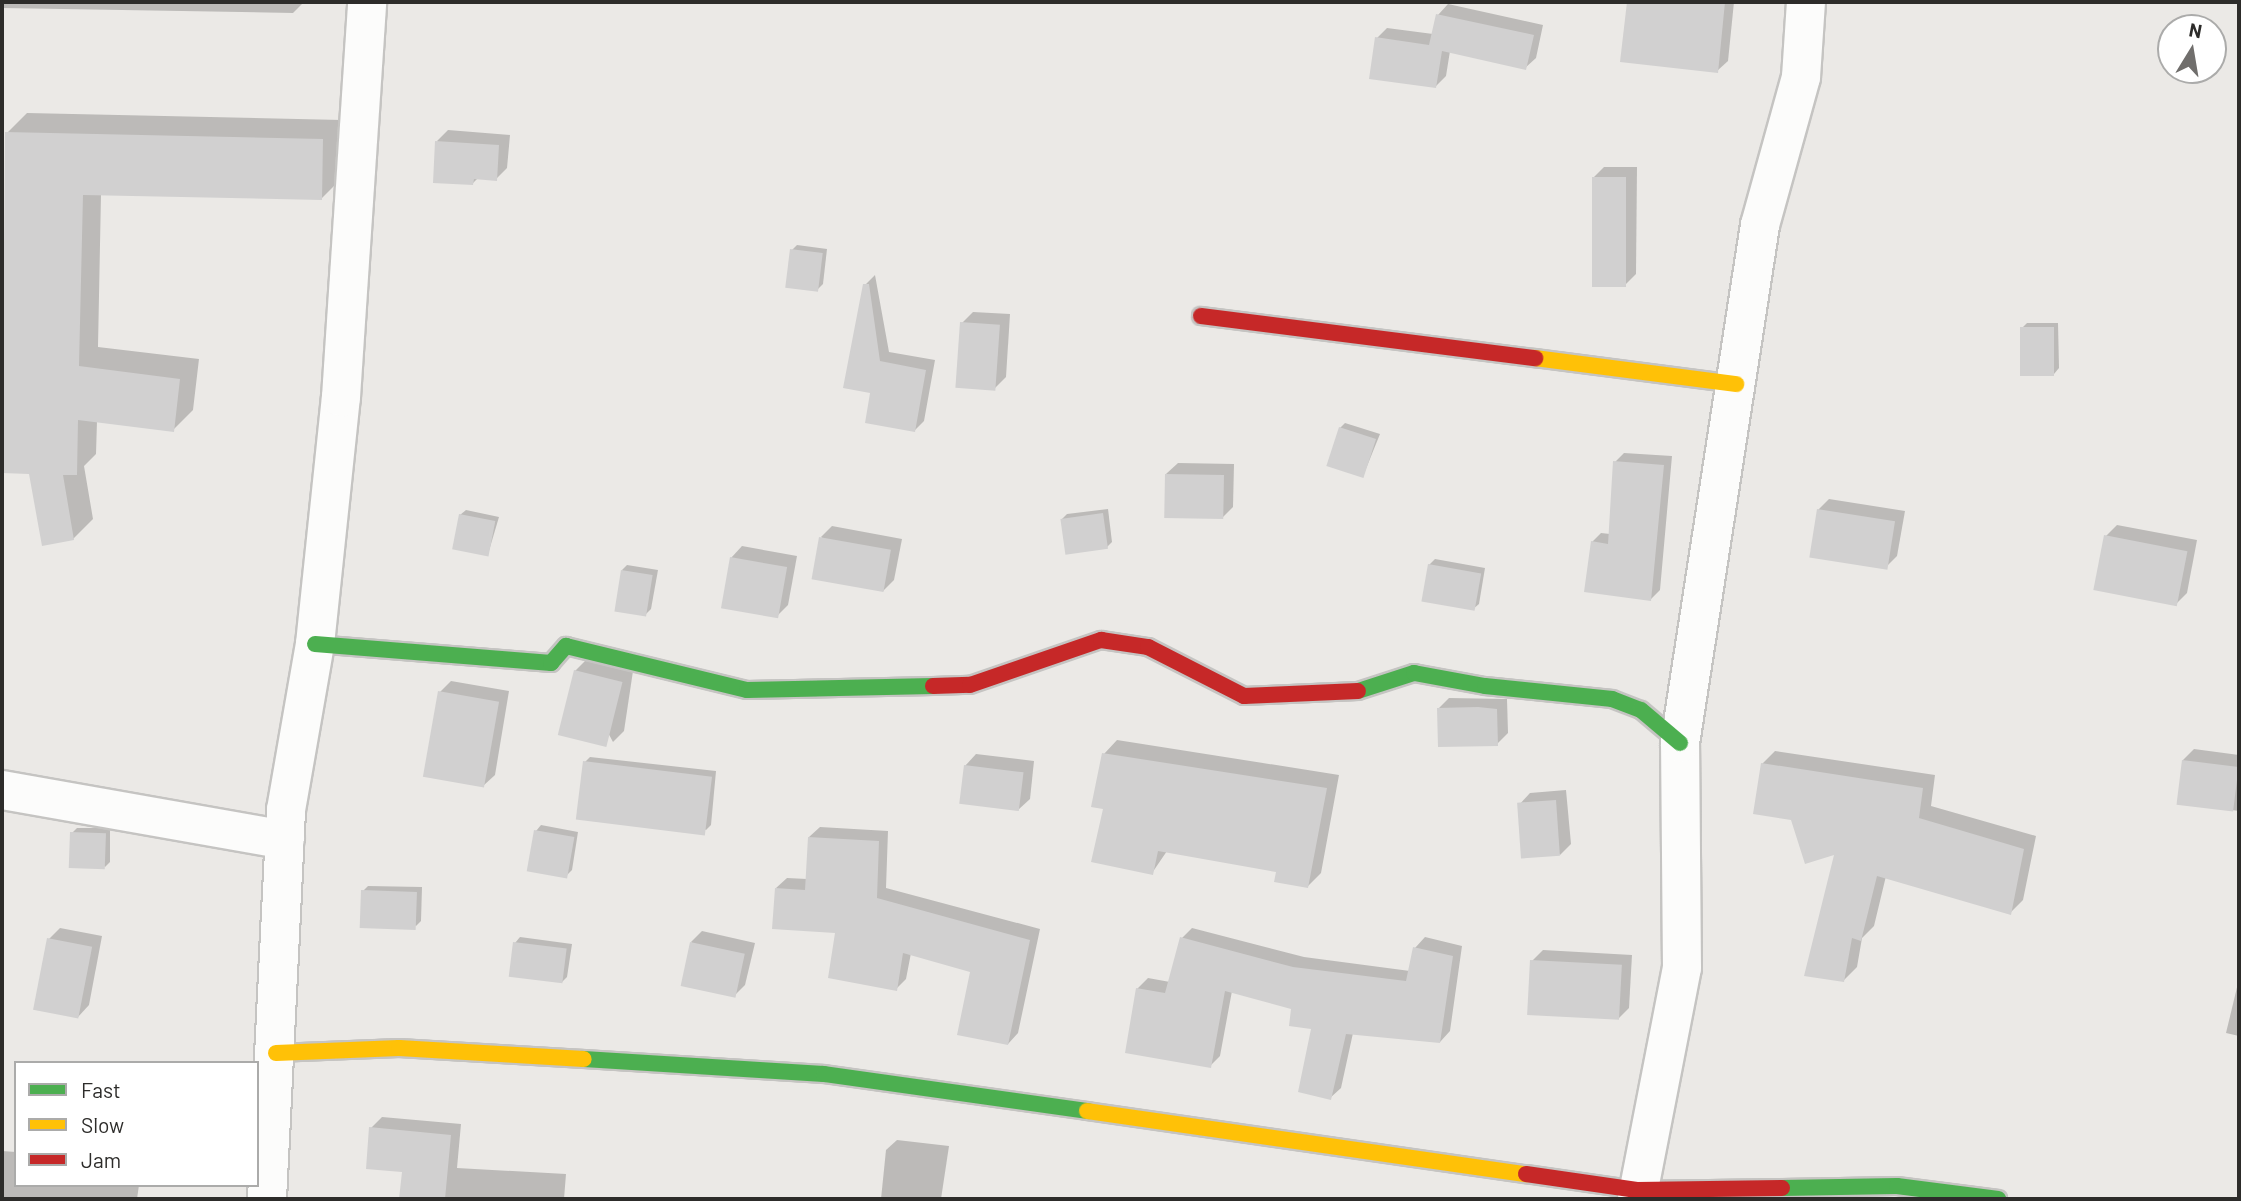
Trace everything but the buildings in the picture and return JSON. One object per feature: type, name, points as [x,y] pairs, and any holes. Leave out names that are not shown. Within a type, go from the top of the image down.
[{"type":"street","points":[[267,1199],[285,840],[315,645],[341,397],[367,2]]},
{"type":"street","points":[[1637,1195],[1682,968],[1680,743],[1760,225],[1801,77],[1806,2]]},
{"type":"street","points":[[1201,316],[1736,384]]},
{"type":"street","points":[[315,645],[551,663],[566,646],[761,690],[970,685],[1101,640],[1148,647],[1244,696],[1347,694],[1414,673],[1485,686],[1612,699],[1641,710],[1680,743]]},
{"type":"street","points":[[2,790],[285,840]]},
{"type":"street","points":[[276,1053],[399,1048],[824,1073],[1637,1195],[1897,1186],[1998,1199]]},
{"type":"traffic: fast","points":[[315,644],[551,663],[566,646],[747,690],[933,686]]},
{"type":"traffic: fast","points":[[1358,691],[1414,673],[1485,686],[1612,699],[1641,710],[1680,743]]},
{"type":"traffic: fast","points":[[584,1059],[824,1074],[1087,1111]]},
{"type":"traffic: fast","points":[[1782,1188],[1897,1186],[1998,1199]]},
{"type":"traffic: slow","points":[[1535,358],[1736,384]]},
{"type":"traffic: slow","points":[[276,1053],[399,1048],[584,1059]]},
{"type":"traffic: slow","points":[[1087,1111],[1526,1174]]},
{"type":"traffic: jam","points":[[1201,316],[1535,358]]},
{"type":"traffic: jam","points":[[933,686],[970,685],[1101,640],[1148,647],[1244,696],[1358,691]]},
{"type":"traffic: jam","points":[[1526,1174],[1637,1190],[1782,1188]]}]
